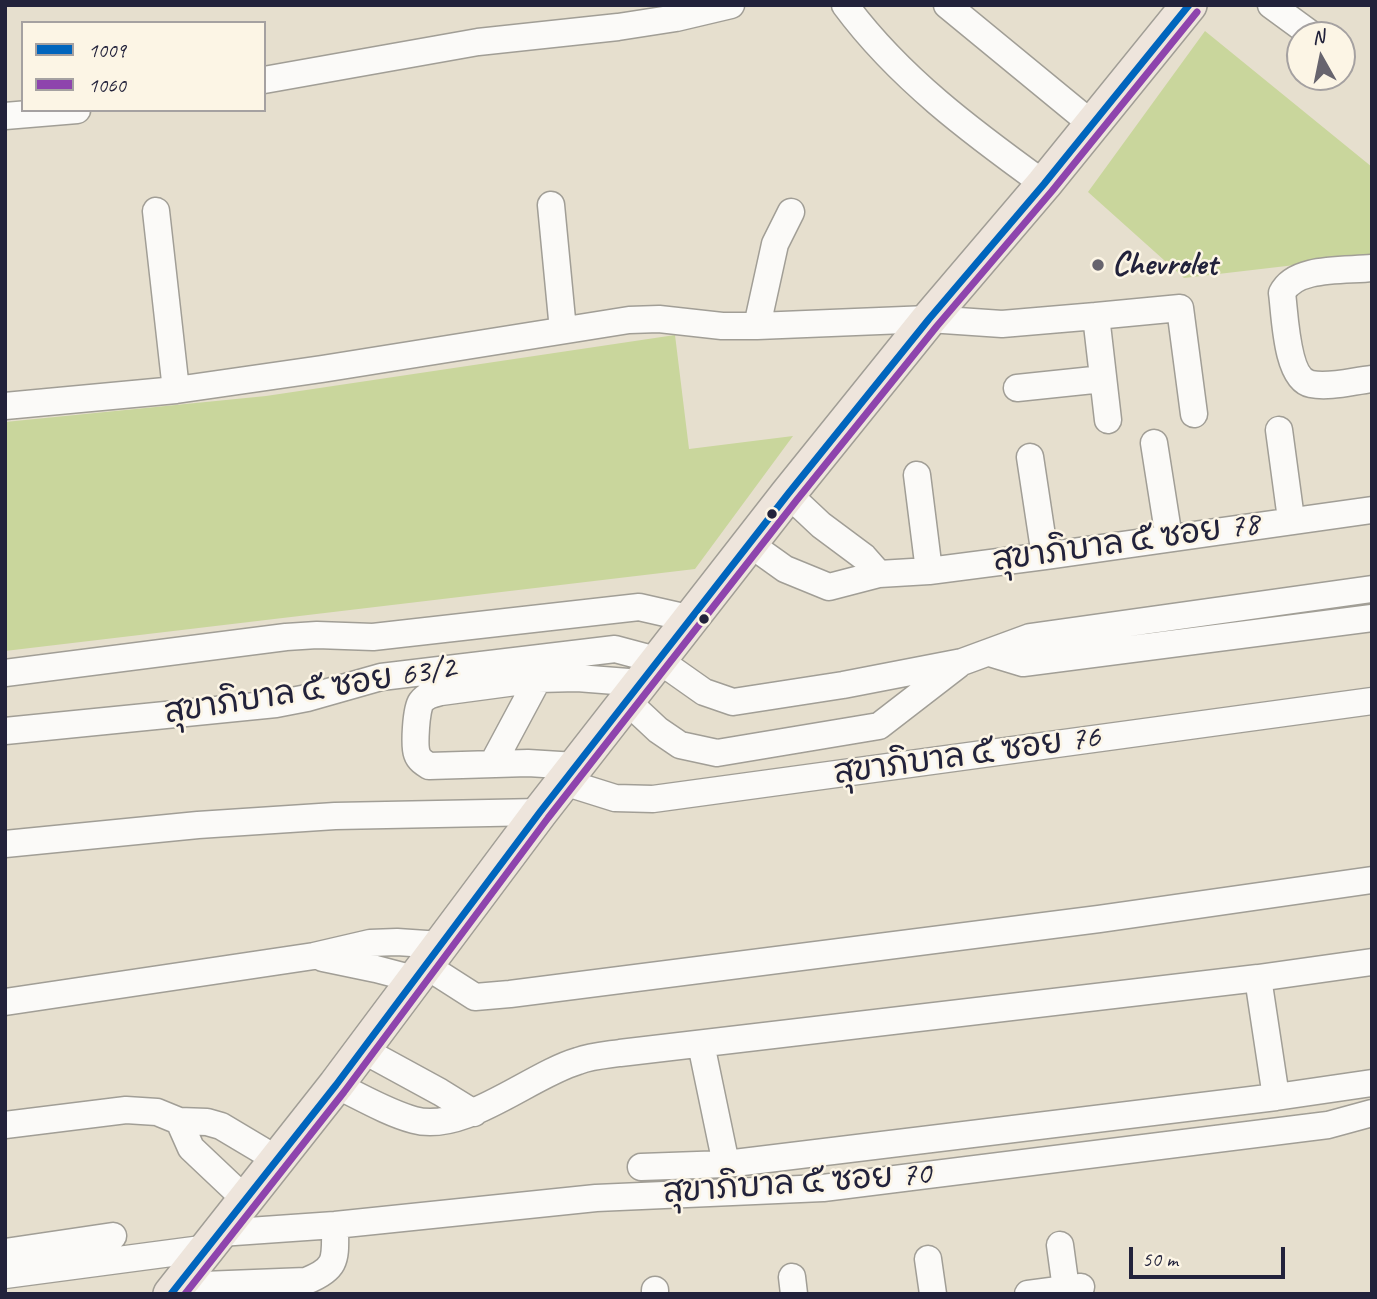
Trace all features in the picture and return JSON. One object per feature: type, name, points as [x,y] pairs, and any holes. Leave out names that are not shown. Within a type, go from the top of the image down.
[{"type":"main road","points":[[174,1290],[363,1050],[540,812],[788,494],[929,319],[1093,125],[1187,6]]},
{"type":"street","points":[[266,80],[478,42],[664,20],[731,5]]},
{"type":"street","points":[[845,5],[864,31],[917,85],[995,149],[1044,184]]},
{"type":"street","points":[[947,5],[1093,125]]},
{"type":"street","points":[[1271,5],[1293,21]]},
{"type":"street","points":[[5,116],[53,112]]},
{"type":"street","points":[[551,205],[564,330]]},
{"type":"street","points":[[156,211],[176,390]]},
{"type":"street","points":[[757,326],[775,244],[791,212]]},
{"type":"street","points":[[1372,268],[1297,276],[1287,284],[1282,293],[1293,367],[1304,382],[1314,385],[1372,379]]},
{"type":"street","points":[[5,406],[176,390],[629,320],[757,326],[929,319],[1002,324],[1180,308],[1194,414]]},
{"type":"street","points":[[1096,316],[1108,420]]},
{"type":"street","points":[[1017,388],[1103,379]]},
{"type":"street","points":[[1279,430],[1291,519]]},
{"type":"street","points":[[1154,443],[1168,538]]},
{"type":"street","points":[[1030,457],[1045,556]]},
{"type":"street","points":[[916,475],[929,571]]},
{"type":"street","points":[[788,494],[821,525],[864,557],[879,574]]},
{"type":"street","name":"สุขาภิบาล ๕ ซอย 78","points":[[750,544],[785,569],[829,587],[879,574],[929,571],[1045,556],[1291,519],[1372,510]]},
{"type":"street","points":[[493,763],[538,679],[578,678],[643,682],[704,692],[733,702],[843,685],[962,662],[1030,637],[1372,589]]},
{"type":"street","points":[[639,607],[615,649],[643,682],[657,730],[680,745],[718,753],[879,726],[962,662]]},
{"type":"street","points":[[5,673],[286,637],[373,637],[639,607],[692,619]]},
{"type":"street","points":[[990,653],[1023,663],[1372,618]]},
{"type":"street","points":[[373,637],[381,677]]},
{"type":"street","name":"สุขาภิบาล ๕ ซอย 63/2","points":[[5,731],[276,704],[381,677],[615,649]]},
{"type":"street","name":"สุขาภิบาล ๕ ซอย 76","points":[[538,679],[428,695],[418,709],[416,752],[420,759],[429,766],[493,763],[570,774],[615,798],[653,799],[1372,701]]},
{"type":"street","points":[[5,844],[198,825],[335,816],[540,812]]},
{"type":"street","points":[[5,1002],[314,956],[370,943],[397,942],[475,997],[487,996],[1099,919],[1372,880]]},
{"type":"street","points":[[314,956],[426,963]]},
{"type":"street","points":[[336,1085],[416,1121],[447,1121],[474,1113],[533,1080],[578,1060],[1372,962]]},
{"type":"street","points":[[1258,978],[1276,1097]]},
{"type":"street","points":[[701,1044],[726,1164]]},
{"type":"street","points":[[363,1050],[474,1113]]},
{"type":"street","points":[[641,1167],[726,1164],[1372,1083]]},
{"type":"street","points":[[5,1125],[126,1110],[157,1112],[179,1121],[207,1122],[221,1126],[278,1160]]},
{"type":"street","name":"สุขาภิบาล ๕ ซอย 70","points":[[5,1275],[215,1240],[596,1198],[823,1188],[1328,1125],[1372,1113]]},
{"type":"street","points":[[179,1121],[191,1148],[246,1200]]},
{"type":"street","points":[[174,1290],[306,1281],[326,1273],[334,1260],[335,1226]]},
{"type":"street","points":[[5,1252],[113,1236]]},
{"type":"street","points":[[1028,1294],[1073,1288],[1060,1245]]},
{"type":"street","points":[[928,1259],[933,1294]]},
{"type":"green space","points":[[1205,31],[1372,167],[1372,256],[1184,278],[1088,192]]},
{"type":"green space","points":[[675,335],[689,449],[793,436],[695,569],[5,651],[5,422],[266,396]]},
{"type":"transit line","name":"1009","points":[[171,1294],[336,1085],[540,812],[788,494],[1189,5]]},
{"type":"transit line","name":"1060","points":[[185,1294],[344,1092],[548,818],[796,501],[1197,12]]},
{"type":"place","name":"Chevrolet","points":[[1098,265]]}]
